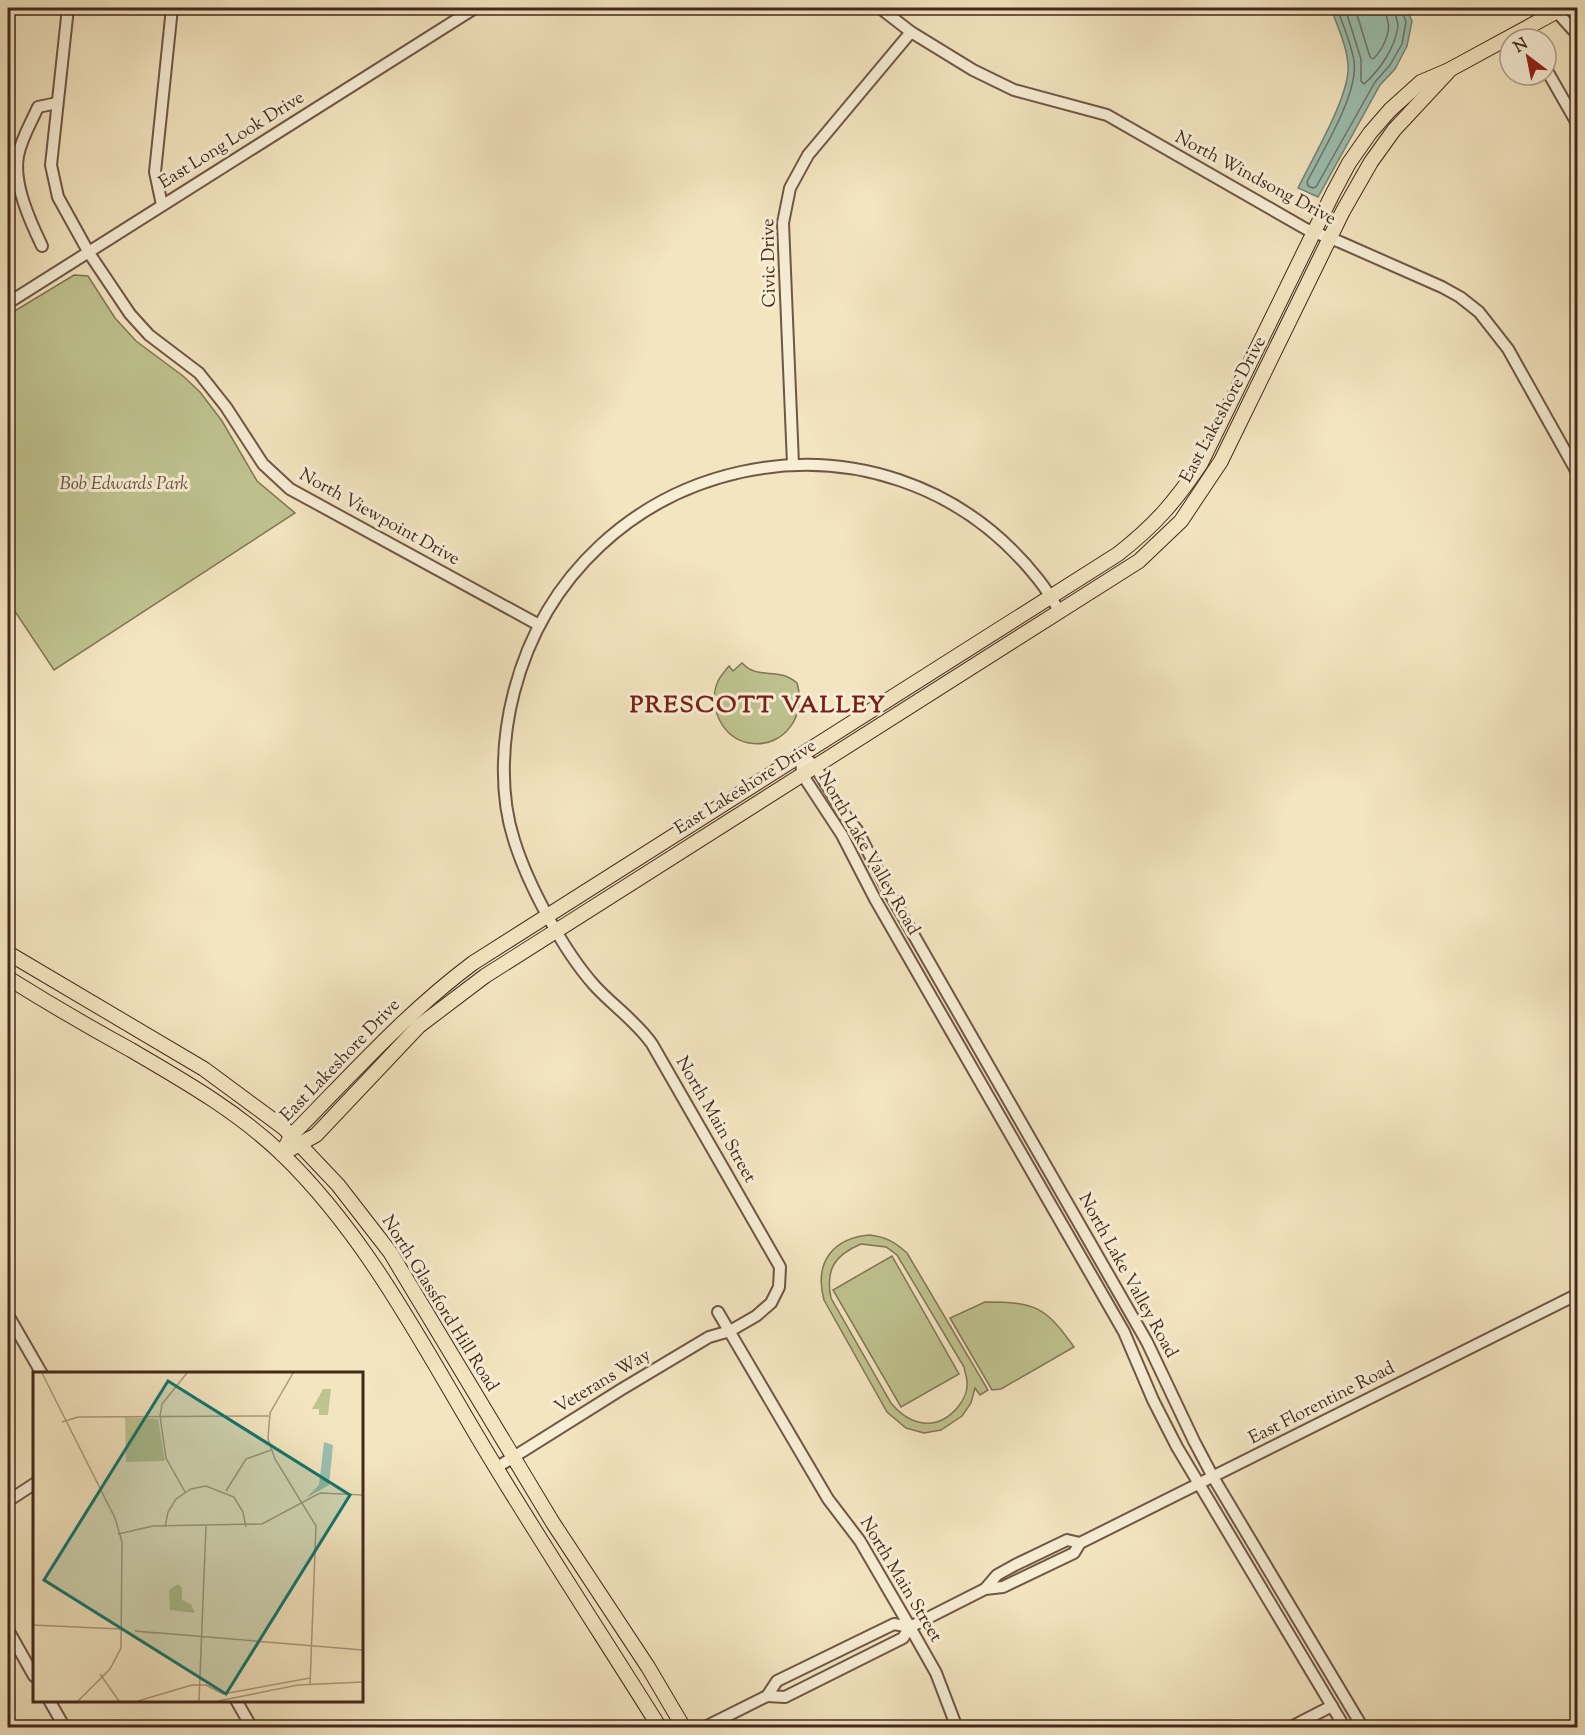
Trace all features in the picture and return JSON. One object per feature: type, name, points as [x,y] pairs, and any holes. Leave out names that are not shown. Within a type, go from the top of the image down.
[{"type":"main road","name":"East Lakeshore Drive","points":[[1536,27],[1560,9]]},
{"type":"main road","name":"East Lakeshore Drive","points":[[282,1154],[473,963],[1118,554],[1146,531],[1177,498],[1201,463],[1349,163],[1370,133],[1390,110],[1421,82],[1498,47]]},
{"type":"main road","name":"East Lakeshore Drive","points":[[414,1021],[1139,561],[1163,539],[1181,521],[1225,453],[1330,239],[1371,162],[1394,130],[1449,70]]},
{"type":"main road","points":[[1210,444],[1225,453]]},
{"type":"main road","name":"North Glassford Hill Road","points":[[8,953],[204,1069],[284,1128],[338,1185],[390,1252],[577,1561],[648,1667],[684,1728]]},
{"type":"main road","name":"North Glassford Hill Road","points":[[8,978],[207,1095],[260,1134],[310,1184],[357,1242],[389,1288],[549,1556],[660,1728]]},
{"type":"street","name":"North Viewpoint Drive","points":[[68,8],[51,165],[58,197],[89,253],[130,314],[149,335],[199,373],[221,400],[263,464],[290,489],[539,626]]},
{"type":"street","points":[[162,205],[155,172],[172,8]]},
{"type":"street","name":"East Long Look Drive","points":[[8,303],[475,8]]},
{"type":"street","name":"North Windsong Drive","points":[[880,8],[911,32],[973,70],[1014,90],[1107,115],[1314,233],[1442,287],[1460,297],[1479,312],[1508,349],[1578,474]]},
{"type":"street","points":[[1560,9],[1572,30],[1578,31]]},
{"type":"street","name":"Civic Drive","points":[[793,464],[783,223],[790,188],[808,155],[911,32]]},
{"type":"street","points":[[1556,87],[1578,125]]},
{"type":"street","points":[[42,246],[22,193],[18,158],[22,142],[38,108],[57,103]]},
{"type":"street","name":"North Main Street","points":[[730,1331],[756,1316],[771,1303],[779,1287],[780,1267],[652,1044],[641,1028],[596,987],[580,968],[547,915],[527,875],[513,839],[506,801],[504,770],[511,704],[523,661],[539,626],[562,589],[585,560],[616,531],[644,511],[714,478],[753,469],[793,464],[825,465],[866,471],[912,485],[948,502],[983,525],[1011,550],[1038,579],[1059,611]]},
{"type":"street","name":"North Lake Valley Road","points":[[801,754],[815,766],[844,814],[857,830],[885,885],[1147,1342],[1213,1477],[1363,1728]]},
{"type":"street","name":"North Lake Valley Road","points":[[801,754],[802,774],[842,835],[875,899],[1124,1332],[1160,1414],[1198,1485],[1346,1728]]},
{"type":"street","name":"East Florentine Road","points":[[703,1728],[767,1696],[785,1696],[903,1638],[910,1627],[985,1589],[996,1575],[1015,1565],[1067,1540],[1080,1543],[1578,1294]]},
{"type":"street","name":"North Main Street","points":[[718,1312],[828,1499],[860,1541],[910,1627],[936,1673],[957,1728]]},
{"type":"street","points":[[8,1315],[41,1372]]},
{"type":"street","name":"Veterans Way","points":[[496,1468],[709,1337],[730,1331]]},
{"type":"street","points":[[8,1501],[33,1485]]},
{"type":"street","name":"East Florentine Road","points":[[767,1696],[777,1682],[894,1624],[910,1627]]},
{"type":"street","points":[[8,1630],[33,1674]]},
{"type":"street","points":[[50,1702],[65,1728]]},
{"type":"street","points":[[237,1702],[252,1728]]},
{"type":"street","points":[[1289,1728],[1332,1706]]},
{"type":"green space","name":"Bob Edwards Park","points":[[74,275],[88,276],[115,318],[136,341],[183,376],[200,392],[222,421],[257,481],[295,513],[54,670],[8,601],[8,315]]},
{"type":"green space","points":[[742,663],[755,671],[782,675],[797,683],[799,706],[796,717],[783,735],[773,741],[749,743],[739,740],[724,728],[719,720],[714,701],[718,681],[729,666],[733,671]]},
{"type":"green space","points":[[870,1235],[881,1237],[907,1253],[988,1390],[980,1395],[975,1388],[971,1403],[962,1416],[941,1430],[924,1433],[906,1428],[887,1412],[824,1300],[822,1275],[824,1264],[836,1247],[857,1237]],"holes":[[[861,1244],[886,1247],[897,1255],[964,1367],[967,1384],[963,1400],[950,1415],[933,1423],[915,1421],[898,1411],[891,1403],[831,1298],[831,1271],[838,1258]]]},
{"type":"green space","points":[[892,1256],[959,1374],[901,1407],[833,1290]]},
{"type":"green space","points":[[985,1302],[1016,1303],[1037,1309],[1055,1323],[1074,1347],[1001,1389],[992,1390],[950,1318]]},
{"type":"water","points":[[1331,8],[1406,8],[1412,21],[1407,46],[1395,69],[1380,85],[1318,197],[1298,188],[1337,109],[1347,77],[1348,65],[1346,51]]},
{"type":"district","name":"PRESCOTT VALLEY","points":[[758,706]]}]
